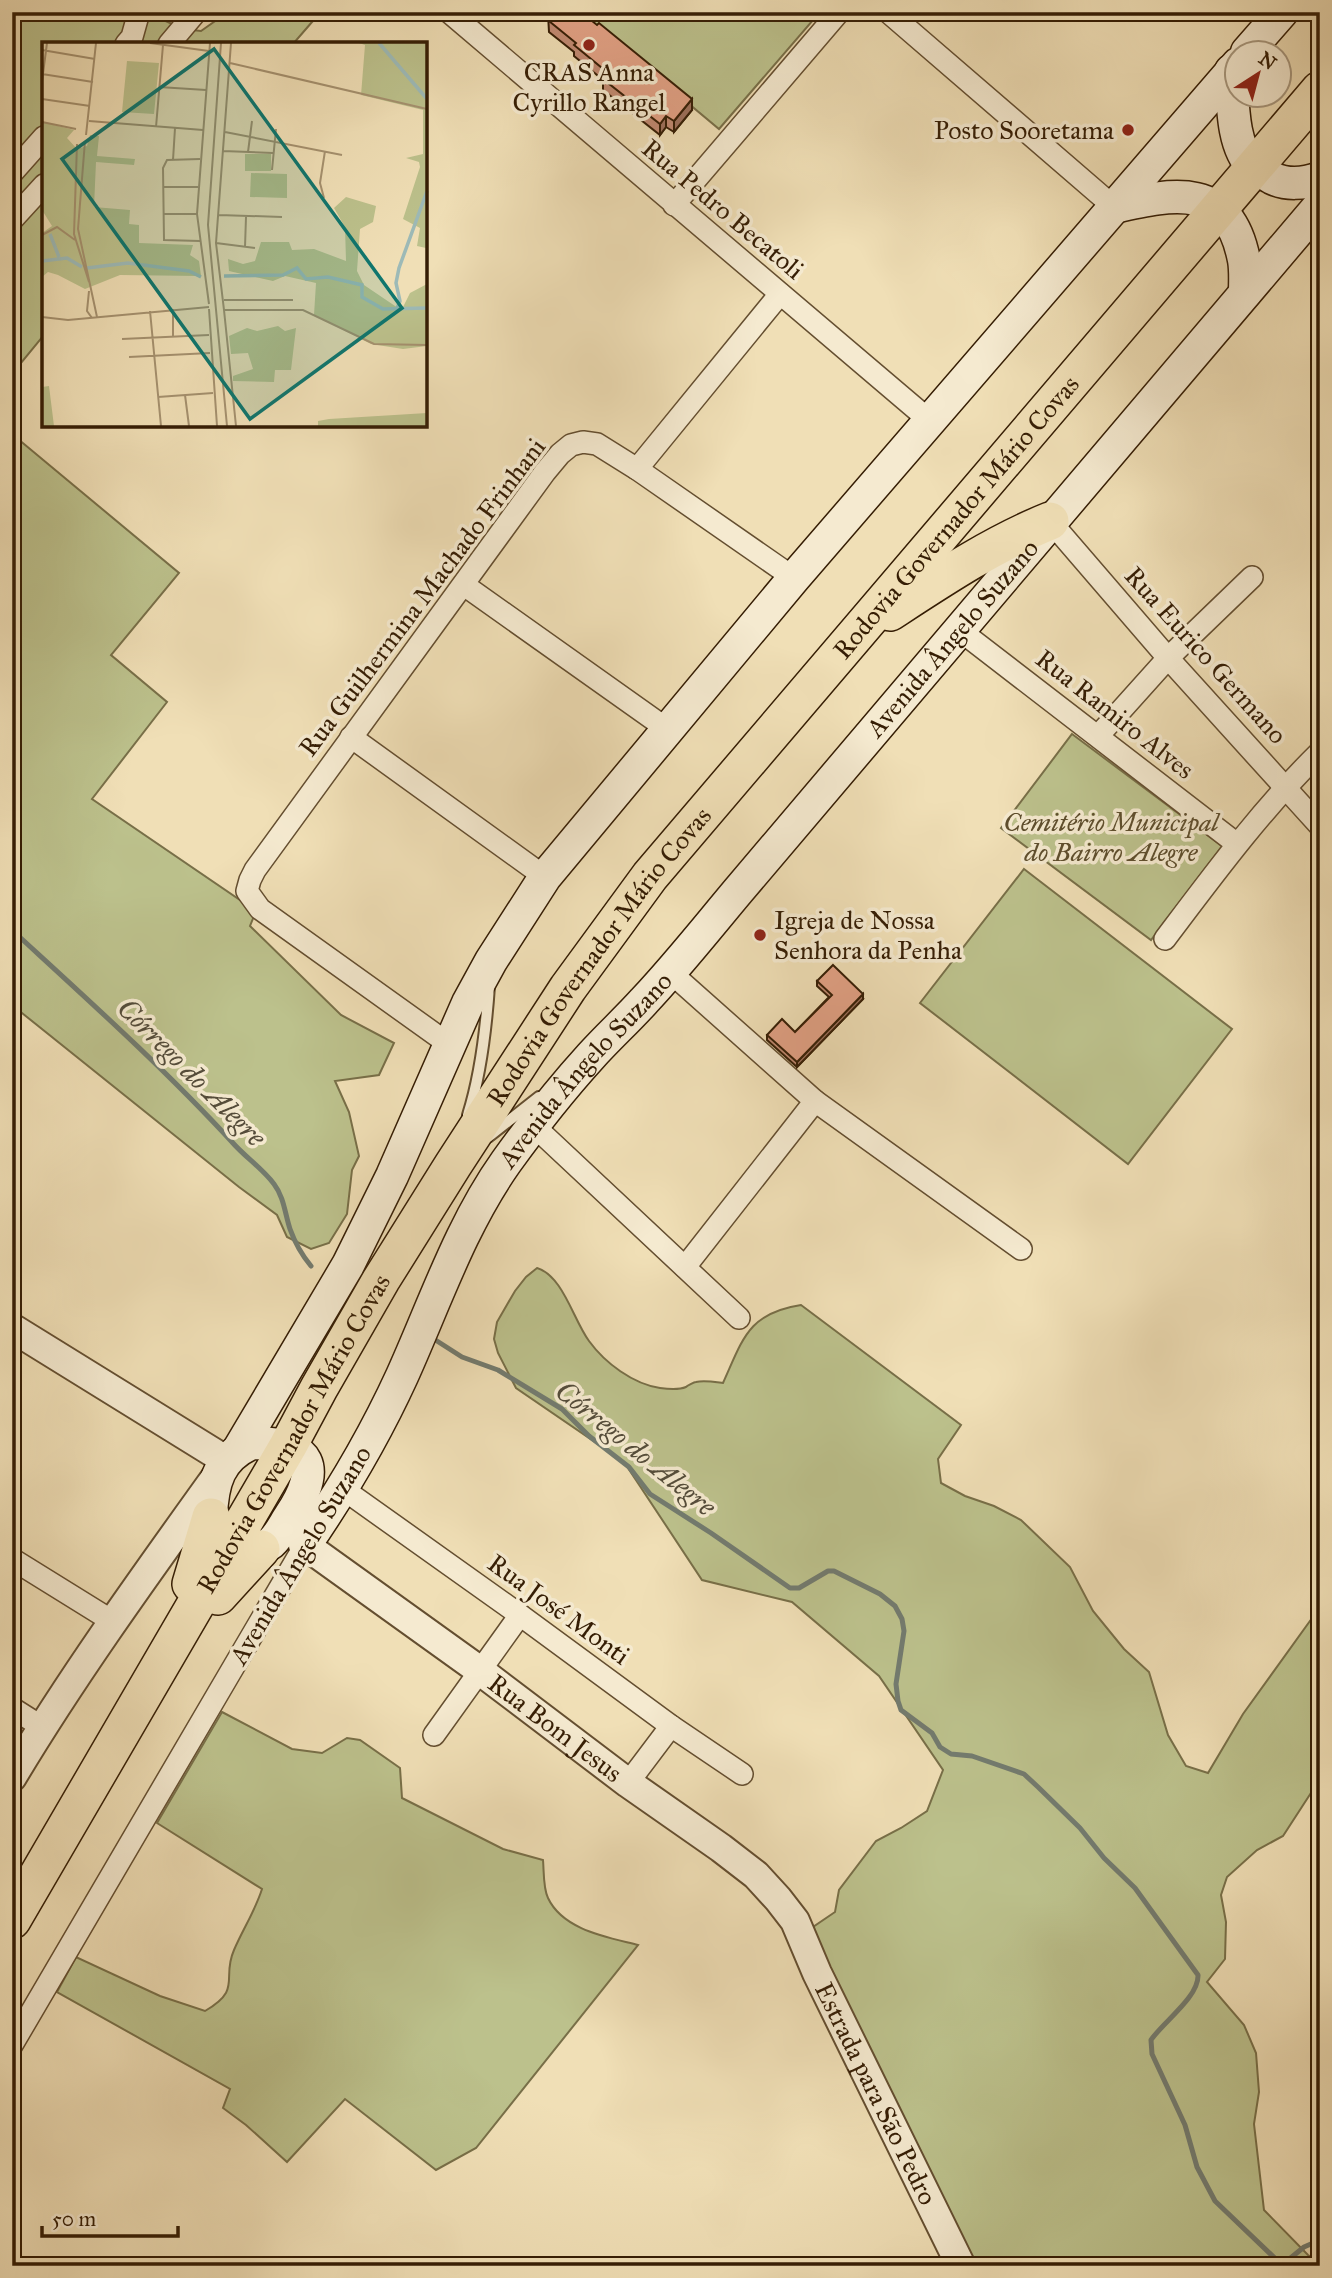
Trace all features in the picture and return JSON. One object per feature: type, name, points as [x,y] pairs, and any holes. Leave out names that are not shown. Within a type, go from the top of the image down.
[{"type":"highway","name":"Rodovia Governador Mário Covas","points":[[12,1920],[177,1636],[244,1538],[258,1456],[318,1388],[381,1280],[568,988],[650,876],[1320,90]]},
{"type":"highway","points":[[857,634],[987,551],[1017,534],[1050,521]]},
{"type":"main road","points":[[1260,38],[1282,12]]},
{"type":"main road","points":[[295,1509],[305,1545],[244,1538],[212,1493],[258,1456],[392,1175],[468,1003],[491,961],[545,877],[794,578],[1224,80]]},
{"type":"main road","points":[[1234,108],[1233,116],[1242,152],[1253,168],[1283,184],[1320,178]]},
{"type":"main road","points":[[1114,207],[1155,198],[1188,197],[1204,200],[1219,208],[1231,225],[1244,260],[1245,293]]},
{"type":"main road","name":"Avenida Ângelo Suzano","points":[[305,1545],[343,1489],[402,1377],[445,1272],[480,1204],[504,1165],[590,1056],[646,1000],[1320,205]]},
{"type":"main road","points":[[244,1538],[295,1509],[309,1479],[258,1456]]},
{"type":"street","points":[[128,42],[132,37],[139,12]]},
{"type":"street","points":[[171,42],[196,12]]},
{"type":"street","name":"Rua Pedro Becatoli","points":[[449,12],[929,421]]},
{"type":"street","points":[[674,205],[839,12]]},
{"type":"street","points":[[888,12],[1114,207]]},
{"type":"street","points":[[12,173],[42,139]]},
{"type":"street","points":[[12,220],[42,187]]},
{"type":"street","points":[[780,294],[637,469],[794,578]]},
{"type":"street","name":"Rua Guilhermina Machado Frinhani","points":[[450,1045],[260,909],[247,891],[250,880],[351,737],[560,454],[571,445],[583,442],[597,444],[637,469]]},
{"type":"street","name":"Rua Eurico Germano","points":[[1050,521],[1168,658],[1320,826]]},
{"type":"street","points":[[1098,736],[1168,658],[1252,577]]},
{"type":"street","points":[[464,585],[667,729]]},
{"type":"street","name":"Rua Ramiro Alves","points":[[958,629],[1237,844]]},
{"type":"street","points":[[351,737],[545,877]]},
{"type":"street","points":[[1165,939],[1285,786],[1320,752]]},
{"type":"street","points":[[670,972],[815,1101],[1021,1250]]},
{"type":"street","points":[[685,1267],[815,1101]]},
{"type":"street","points":[[534,1126],[739,1318]]},
{"type":"street","points":[[12,1328],[258,1456],[112,1621],[12,1777]]},
{"type":"street","name":"Rua José Monti","points":[[343,1489],[671,1726],[742,1774]]},
{"type":"street","name":"Rua Bom Jesus","points":[[305,1545],[480,1670],[628,1783],[756,1875],[795,1921]]},
{"type":"street","name":"Avenida Ângelo Suzano","points":[[12,2045],[305,1545]]},
{"type":"street","points":[[12,1559],[112,1621]]},
{"type":"street","points":[[434,1735],[520,1615]]},
{"type":"street","points":[[12,1708],[42,1727]]},
{"type":"street","points":[[628,1783],[671,1726]]},
{"type":"street","name":"Estrada para São Pedro","points":[[795,1921],[817,1973],[961,2266]]},
{"type":"lane","points":[[453,1165],[473,1099],[485,1031],[491,961]]},
{"type":"lane","points":[[453,1165],[590,1056]]},
{"type":"green space","points":[[12,12],[146,12],[183,29],[201,31],[228,12],[300,12],[312,22],[295,42],[42,42],[42,337],[12,374]]},
{"type":"green space","points":[[579,12],[820,12],[719,129]]},
{"type":"green space","points":[[12,434],[179,573],[111,655],[167,702],[92,799],[256,911],[250,926],[341,1015],[394,1043],[379,1075],[335,1081],[349,1112],[359,1156],[352,1170],[347,1214],[329,1243],[311,1249],[287,1237],[277,1215],[12,1005]]},
{"type":"green space","name":"Cemitério Municipal do Bairro Alegre","points":[[1072,734],[1222,846],[1151,940],[1001,828]]},
{"type":"green space","points":[[1024,869],[1232,1029],[1128,1164],[920,1003]]},
{"type":"green space","points":[[537,1268],[554,1280],[561,1289],[583,1332],[596,1349],[620,1371],[650,1386],[673,1389],[699,1381],[723,1383],[742,1341],[758,1322],[769,1314],[801,1305],[961,1425],[938,1459],[941,1483],[1021,1520],[1070,1567],[1093,1611],[1124,1649],[1149,1672],[1168,1735],[1186,1766],[1208,1773],[1243,1714],[1320,1607],[1320,1779],[1283,1836],[1257,1850],[1227,1877],[1221,1895],[1226,1922],[1225,1959],[1207,1982],[1244,2025],[1256,2053],[1259,2092],[1254,2124],[1264,2210],[1308,2255],[1320,2263],[1320,2266],[966,2266],[800,1946],[813,1927],[835,1912],[839,1890],[876,1841],[927,1811],[943,1770],[879,1676],[792,1602],[702,1580],[624,1462],[516,1388],[494,1339],[497,1322],[515,1291]]},
{"type":"green space","points":[[222,1712],[292,1749],[322,1753],[347,1738],[360,1740],[400,1768],[402,1798],[503,1849],[543,1860],[546,1894],[564,1918],[587,1930],[638,1945],[476,2148],[436,2170],[345,2099],[287,2162],[223,2108],[230,2089],[57,1992],[76,1957],[160,1996],[205,2011],[224,1996],[229,1983],[234,1950],[262,1889],[157,1823]]},
{"type":"building","points":[[549,12],[581,12],[597,25],[599,23],[692,99],[674,121],[666,116],[660,124],[603,79],[608,73],[549,21],[552,16]]},
{"type":"building","points":[[833,965],[863,994],[797,1062],[767,1035],[782,1019],[795,1032],[832,995],[817,981]]},
{"type":"waterway","name":"Córrego do Alegre","points":[[12,930],[152,1060],[269,1178],[280,1194],[296,1244],[311,1266]]},
{"type":"waterway","name":"Córrego do Alegre","points":[[437,1341],[462,1357],[498,1370],[562,1409],[589,1436],[629,1467],[650,1494],[790,1588],[799,1588],[828,1571],[834,1571],[880,1594],[895,1606],[902,1619],[904,1631],[896,1684],[901,1710],[932,1733],[940,1747],[951,1754],[972,1756],[1024,1774],[1080,1828],[1104,1858],[1135,1888],[1198,1975],[1193,1992],[1151,2040],[1152,2054],[1185,2125],[1197,2167],[1215,2201],[1283,2266]]},
{"type":"waterway","points":[[1282,2265],[1304,2247],[1320,2240]]},
{"type":"place","name":"CRAS Anna Cyrillo Rangel","points":[[589,45]]},
{"type":"place","name":"Posto Sooretama","points":[[1128,130]]},
{"type":"place","name":"Igreja de Nossa Senhora da Penha","points":[[760,935]]}]
